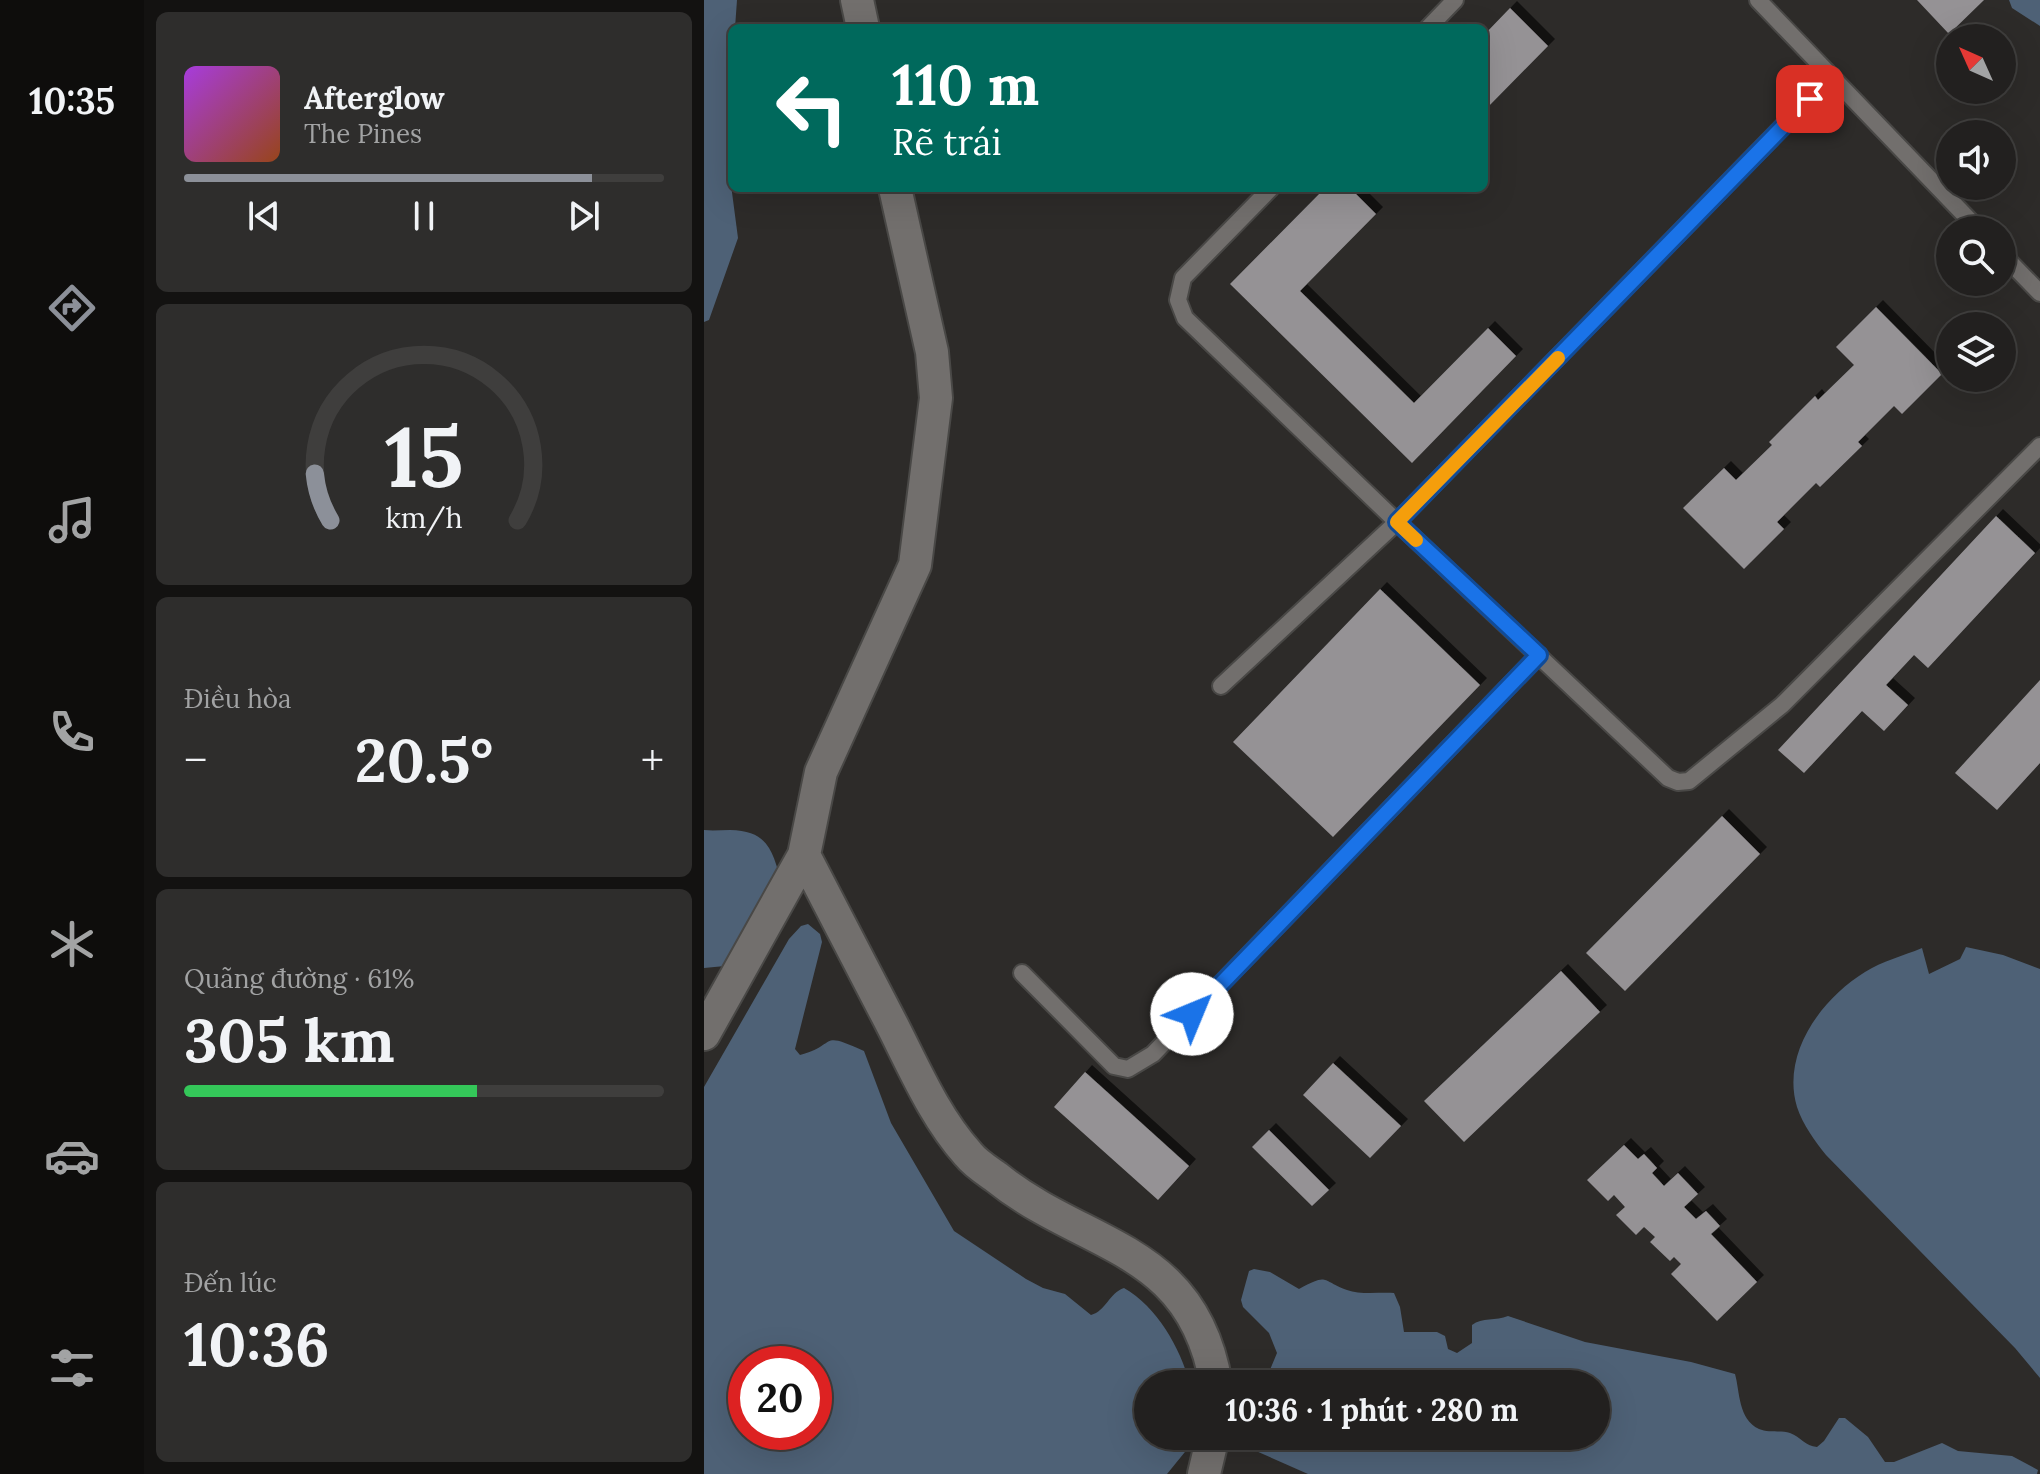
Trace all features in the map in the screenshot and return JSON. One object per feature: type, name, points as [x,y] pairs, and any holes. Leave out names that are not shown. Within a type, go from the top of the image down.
[{"type":"street","points":[[857,0],[862,24]]},
{"type":"street","points":[[704,1034],[804,855],[821,772],[915,565],[936,398],[932,352],[896,192]]},
{"type":"street","points":[[804,855],[937,1111],[968,1155],[1042,1209],[1123,1249],[1157,1273],[1195,1321],[1211,1356],[1214,1370]]},
{"type":"street","points":[[1204,1474],[1210,1450]]},
{"type":"lane","points":[[1432,24],[1455,0]]},
{"type":"lane","points":[[1758,0],[1966,216]]},
{"type":"lane","points":[[1221,686],[1397,522],[1832,76]]},
{"type":"lane","points":[[1267,192],[1183,278],[1178,300],[1185,318],[1668,778],[1678,782],[1689,781],[1782,705],[2040,446]]},
{"type":"lane","points":[[2016,268],[2040,293]]},
{"type":"lane","points":[[1022,973],[1114,1066],[1128,1069],[1153,1054],[1539,655]]},
{"type":"water","points":[[704,0],[737,0],[735,24],[728,24],[728,192],[732,192],[738,238],[709,320],[704,322]]},
{"type":"water","points":[[2009,0],[2040,0],[2040,26],[2012,8]]},
{"type":"water","points":[[704,830],[744,831],[762,839],[772,854],[783,886],[725,966],[704,968]]},
{"type":"water","points":[[808,924],[820,934],[822,942],[795,1049],[800,1055],[834,1040],[864,1051],[891,1123],[954,1231],[1026,1279],[1065,1294],[1091,1315],[1124,1288],[1147,1306],[1166,1329],[1185,1370],[1134,1370],[1134,1450],[1187,1450],[1167,1474],[704,1474],[704,1087],[789,939],[801,926]]},
{"type":"water","points":[[1966,947],[2003,955],[2040,969],[2040,1378],[2015,1348],[1826,1155],[1797,1107],[1795,1067],[1800,1048],[1808,1030],[1834,997],[1865,972],[1922,948],[1929,974],[1960,959]]},
{"type":"water","points":[[1249,1271],[1270,1272],[1299,1289],[1324,1280],[1352,1292],[1394,1293],[1404,1332],[1437,1332],[1445,1336],[1448,1349],[1457,1353],[1472,1343],[1472,1325],[1508,1316],[1585,1342],[1691,1362],[1735,1374],[1743,1412],[1752,1425],[1763,1430],[1790,1433],[1813,1446],[1817,1447],[1824,1441],[1839,1418],[1845,1418],[1868,1437],[1885,1462],[1894,1462],[1942,1443],[1958,1451],[2012,1456],[2038,1470],[2037,1474],[1308,1474],[1254,1450],[1610,1450],[1610,1370],[1270,1370],[1277,1353],[1269,1333],[1243,1307],[1241,1300]]},
{"type":"building","points":[[1917,0],[1984,0],[1959,24],[1940,24]]},
{"type":"building","points":[[1510,8],[1548,46],[1488,107],[1488,31]]},
{"type":"building","points":[[1321,192],[1354,192],[1376,214],[1300,291],[1414,403],[1488,328],[1516,356],[1412,463],[1230,284]]},
{"type":"building","points":[[1876,307],[1936,368],[1936,380],[1902,414],[1894,406],[1858,442],[1862,446],[1820,487],[1816,483],[1777,522],[1784,529],[1744,569],[1683,508],[1724,468],[1736,480],[1815,396],[1818,400],[1854,365],[1836,347]]},
{"type":"building","points":[[1996,516],[2035,553],[1928,668],[1914,655],[1886,685],[1908,705],[1884,731],[1862,711],[1804,773],[1778,750]]},
{"type":"building","points":[[1380,589],[1480,685],[1333,837],[1233,742]]},
{"type":"building","points":[[2040,680],[2040,763],[1997,810],[1955,773]]},
{"type":"building","points":[[1722,816],[1760,854],[1625,991],[1586,953]]},
{"type":"building","points":[[1561,971],[1600,1012],[1464,1142],[1424,1101]]},
{"type":"building","points":[[1333,1063],[1401,1126],[1370,1158],[1303,1095]]},
{"type":"building","points":[[1085,1072],[1189,1166],[1158,1200],[1054,1107]]},
{"type":"building","points":[[1269,1130],[1329,1190],[1312,1206],[1252,1147]]},
{"type":"building","points":[[1624,1145],[1638,1159],[1644,1154],[1657,1168],[1652,1173],[1664,1186],[1678,1173],[1698,1194],[1684,1207],[1696,1219],[1706,1211],[1720,1226],[1711,1234],[1757,1282],[1717,1321],[1671,1274],[1681,1264],[1674,1257],[1670,1261],[1650,1242],[1655,1237],[1644,1227],[1636,1235],[1616,1215],[1625,1207],[1614,1195],[1608,1201],[1587,1180]]},
{"type":"slow traffic","points":[[1416,540],[1397,522],[1558,358]]},
{"type":"route","points":[[1192,1014],[1539,655],[1397,522],[1810,99]]}]
